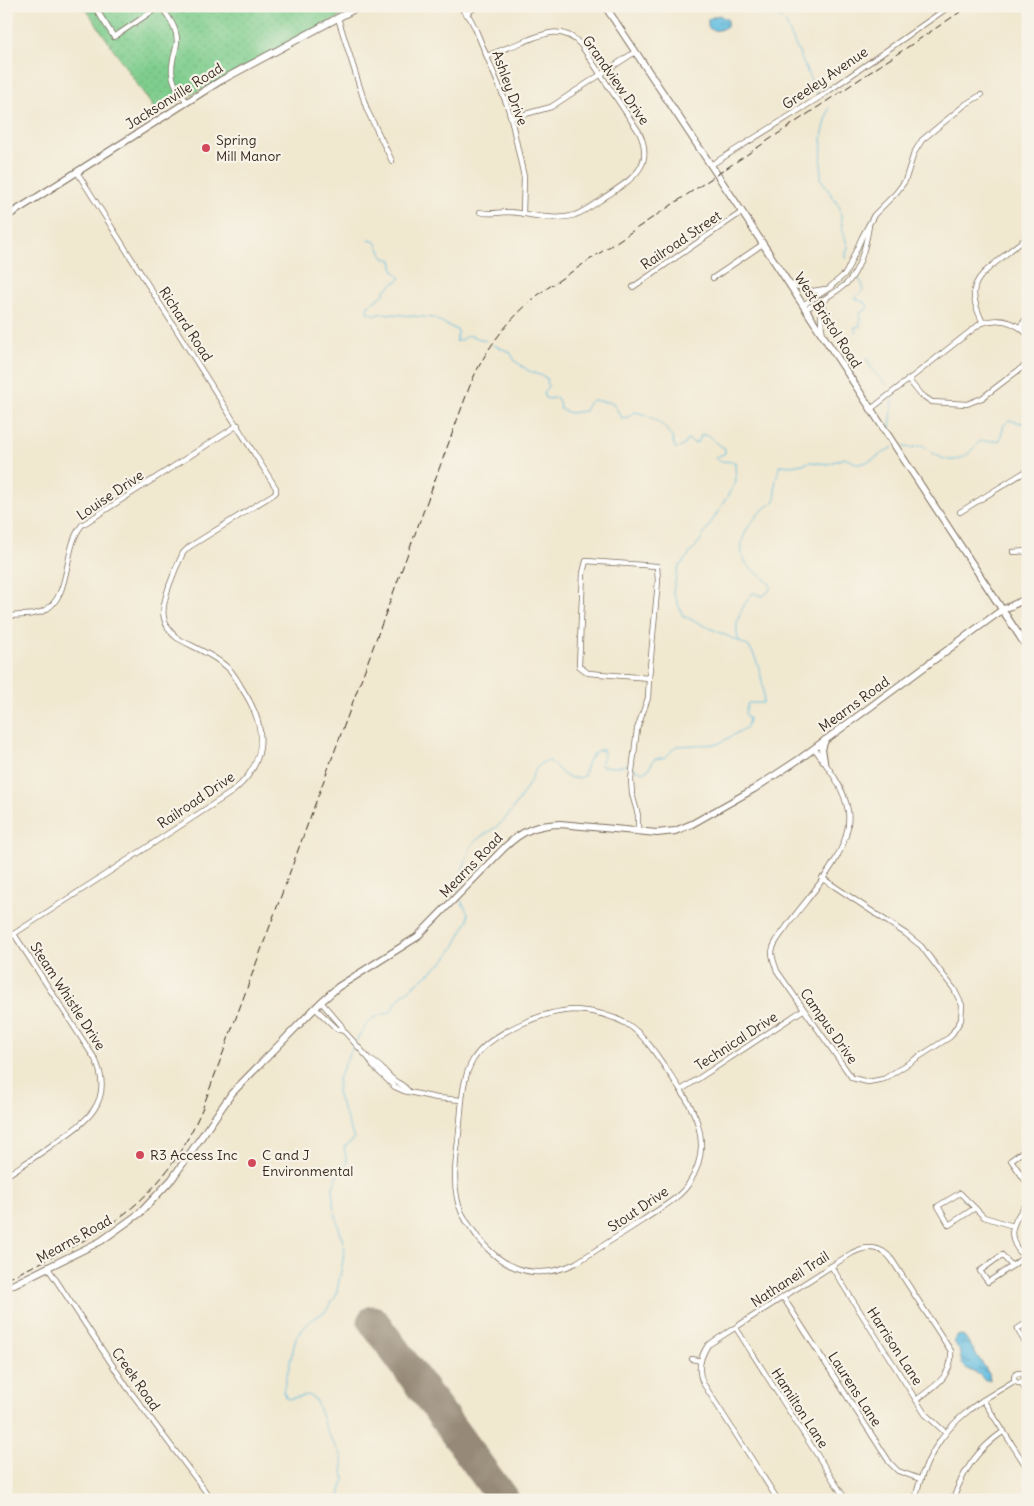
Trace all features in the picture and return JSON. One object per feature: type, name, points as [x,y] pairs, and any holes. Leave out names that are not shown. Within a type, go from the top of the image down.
[{"type":"street","points":[[94,6],[114,37],[160,6],[174,27],[176,34],[177,42],[171,76],[174,85],[187,102]]},
{"type":"street","name":"Jacksonville Road","points":[[6,217],[232,74],[360,6]]},
{"type":"street","name":"Ashley Drive","points":[[459,6],[475,28],[511,118],[524,177],[522,214]]},
{"type":"street","points":[[466,14],[477,6]]},
{"type":"street","name":"West Bristol Road","points":[[605,6],[805,307],[1028,649]]},
{"type":"street","name":"Greeley Avenue","points":[[711,165],[828,92],[950,6]]},
{"type":"street","points":[[338,18],[367,110],[392,161]]},
{"type":"street","name":"Grandview Drive","points":[[480,212],[565,218],[579,214],[631,180],[642,166],[644,152],[641,137],[578,42],[560,33],[546,32],[487,56]]},
{"type":"street","points":[[511,118],[551,107],[635,52]]},
{"type":"street","points":[[805,307],[829,288],[848,269],[858,245],[878,210],[900,189],[905,181],[914,152],[922,140],[980,95]]},
{"type":"street","name":"Richard Road","points":[[77,172],[276,488]]},
{"type":"street","name":"Railroad Street","points":[[633,287],[742,212]]},
{"type":"street","points":[[805,307],[830,295],[854,275],[867,240],[869,225]]},
{"type":"street","points":[[983,323],[974,300],[976,282],[982,273],[1028,238]]},
{"type":"street","points":[[713,278],[763,244]]},
{"type":"street","points":[[789,283],[812,291],[829,288]]},
{"type":"street","points":[[823,335],[821,313],[824,302],[830,295]]},
{"type":"street","points":[[1020,327],[1028,316]]},
{"type":"street","points":[[872,409],[908,379],[983,323],[994,320],[1010,322],[1020,327],[1028,335]]},
{"type":"street","points":[[908,379],[920,394],[932,402],[967,404],[982,398],[1028,363]]},
{"type":"street","name":"Louise Drive","points":[[6,616],[38,613],[53,604],[61,592],[74,537],[82,525],[238,425]]},
{"type":"street","points":[[960,512],[1028,470]]},
{"type":"street","name":"Railroad Drive","points":[[6,939],[232,792],[244,781],[251,771],[257,759],[261,740],[260,724],[254,706],[232,672],[171,633],[164,619],[164,606],[183,553],[189,547],[274,494],[276,488]]},
{"type":"street","points":[[1013,552],[1028,551]]},
{"type":"street","points":[[638,832],[638,815],[632,794],[631,780],[637,729],[648,698],[658,581],[657,566],[586,562],[580,666],[588,673],[649,678]]},
{"type":"street","name":"Mearns Road","points":[[6,1288],[101,1241],[121,1228],[149,1205],[172,1179],[232,1093],[320,1002],[338,987],[416,937],[518,835],[536,826],[560,824],[667,833],[692,824],[773,777],[1002,610],[1028,598]]},
{"type":"street","points":[[824,761],[822,754],[825,740]]},
{"type":"street","name":"Campus Drive","points":[[814,748],[844,794],[848,812],[848,828],[844,845],[836,860],[822,878],[775,943],[772,953],[777,971],[852,1078],[868,1082],[884,1079],[950,1037],[961,1020],[962,1005],[954,989],[921,946],[822,878]]},
{"type":"street","name":"Steam Whistle Drive","points":[[6,1176],[87,1120],[97,1104],[101,1086],[101,1074],[95,1059],[14,934]]},
{"type":"street","points":[[320,1002],[341,1024],[344,1031],[364,1052],[385,1079],[400,1089],[437,1098],[462,1100]]},
{"type":"street","points":[[315,1008],[339,1030],[344,1031]]},
{"type":"street","name":"Stout Drive","points":[[570,1010],[600,1012],[635,1030],[648,1042],[682,1090],[695,1114],[701,1140],[697,1166],[685,1188],[672,1201],[576,1263],[565,1268],[545,1272],[523,1270],[496,1258],[479,1240],[463,1215],[457,1197],[456,1179],[462,1100],[469,1068],[474,1058],[488,1042],[503,1033],[545,1015],[570,1010]]},
{"type":"street","name":"Technical Drive","points":[[682,1090],[804,1010]]},
{"type":"street","points":[[1028,1148],[1011,1160],[1026,1178],[1028,1185]]},
{"type":"street","points":[[975,1208],[950,1225],[938,1206],[960,1193],[975,1208],[984,1218],[1013,1226]]},
{"type":"street","points":[[1012,1266],[1002,1255],[980,1271],[988,1282],[1026,1258],[1013,1243],[1012,1236],[1017,1215],[1028,1202]]},
{"type":"street","points":[[874,1241],[873,1248],[886,1252],[951,1351],[949,1367],[943,1380],[916,1400]]},
{"type":"street","name":"Nathaneil Trail","points":[[700,1362],[708,1346],[856,1250],[873,1248]]},
{"type":"street","name":"Harrison Lane","points":[[831,1266],[927,1418],[946,1433]]},
{"type":"street","name":"Creek Road","points":[[48,1268],[127,1387],[212,1500]]},
{"type":"street","name":"Laurens Lane","points":[[783,1297],[890,1463],[898,1471],[920,1479]]},
{"type":"street","points":[[1028,1322],[1016,1329],[1028,1347]]},
{"type":"street","name":"Hamilton Lane","points":[[736,1328],[846,1500]]},
{"type":"street","points":[[692,1359],[700,1362],[703,1383],[778,1500]]},
{"type":"street","points":[[915,1500],[920,1479],[931,1455],[946,1433],[967,1411],[1014,1381],[1015,1375],[1022,1375],[1028,1372]]},
{"type":"street","points":[[1021,1383],[1024,1379],[1022,1375]]},
{"type":"street","points":[[1014,1381],[1018,1384],[1021,1383],[1028,1394]]},
{"type":"street","points":[[983,1400],[1028,1469]]},
{"type":"street","points":[[953,1500],[963,1476],[974,1458],[986,1445],[1004,1431]]},
{"type":"green space","points":[[84,6],[360,6],[157,113]]},
{"type":"water","points":[[719,15],[728,20],[727,26],[718,30],[710,29],[708,27],[708,19]]},
{"type":"water","points":[[962,1335],[989,1374],[990,1380],[984,1380],[980,1375],[962,1364],[959,1350],[954,1341],[957,1336]]},
{"type":"waterway","points":[[776,6],[775,13],[786,24],[817,94]]},
{"type":"waterway","points":[[829,108],[822,137],[821,179],[840,208],[842,227],[848,248],[846,259]]},
{"type":"waterway","points":[[369,240],[376,242],[384,258],[392,260],[394,271],[401,278],[385,290],[384,294],[368,305],[367,312],[376,315],[382,313],[433,318],[457,330],[456,342],[468,335],[486,341]]},
{"type":"waterway","points":[[857,332],[854,328],[860,326],[860,313],[868,307],[866,303],[856,299],[863,290],[858,277]]},
{"type":"waterway","points":[[457,891],[473,844],[498,826],[508,815],[542,763],[549,761],[564,775],[576,778],[584,776],[592,755],[598,750],[603,750],[604,754],[600,764],[602,766],[626,765],[643,772],[649,769],[654,759],[666,757],[676,746],[718,744],[747,727],[749,719],[745,713],[748,703],[763,703],[760,674],[756,659],[749,647],[683,616],[673,592],[678,568],[700,541],[736,482],[735,462],[718,461],[715,458],[725,453],[725,449],[707,435],[701,435],[699,441],[694,443],[688,439],[683,446],[676,449],[670,434],[655,420],[635,412],[628,417],[622,418],[613,403],[592,400],[585,411],[570,413],[560,409],[559,401],[556,397],[545,398],[543,392],[548,387],[547,378],[529,371],[515,361],[510,352],[493,345]]},
{"type":"waterway","points":[[866,357],[873,371],[887,385]]},
{"type":"waterway","points":[[893,400],[890,427],[896,441]]},
{"type":"waterway","points":[[898,442],[906,447],[922,445],[944,459],[956,460],[969,453],[980,441],[1000,440],[1004,425],[1009,420],[1021,423],[1028,421]]},
{"type":"waterway","points":[[739,641],[737,622],[745,604],[752,593],[763,596],[771,587],[744,560],[742,552],[743,538],[746,530],[755,518],[774,501],[780,465],[792,466],[811,462],[828,464],[844,458],[859,464],[870,461],[893,447]]},
{"type":"waterway","points":[[356,1041],[365,1026],[373,1018],[390,1012],[401,996],[444,961],[453,949],[468,920],[468,913],[459,897]]},
{"type":"waterway","points":[[339,1500],[344,1480],[342,1457],[326,1430],[314,1398],[307,1395],[288,1399],[283,1392],[296,1337],[312,1319],[325,1312],[336,1296],[345,1250],[333,1205],[333,1187],[338,1174],[347,1163],[344,1147],[354,1139],[337,1093],[338,1079],[354,1044]]},
{"type":"runway","points":[[373,1321],[504,1500]]},
{"type":"railway","points":[[6,1279],[70,1248],[124,1214],[147,1194],[167,1170],[186,1142],[203,1107],[469,388],[475,373],[499,335],[519,312],[543,291],[969,6]]},
{"type":"place","name":"Spring Mill Manor","points":[[206,148]]},
{"type":"place","name":"R3 Access Inc","points":[[140,1155]]},
{"type":"place","name":"C and J Environmental","points":[[252,1163]]}]
